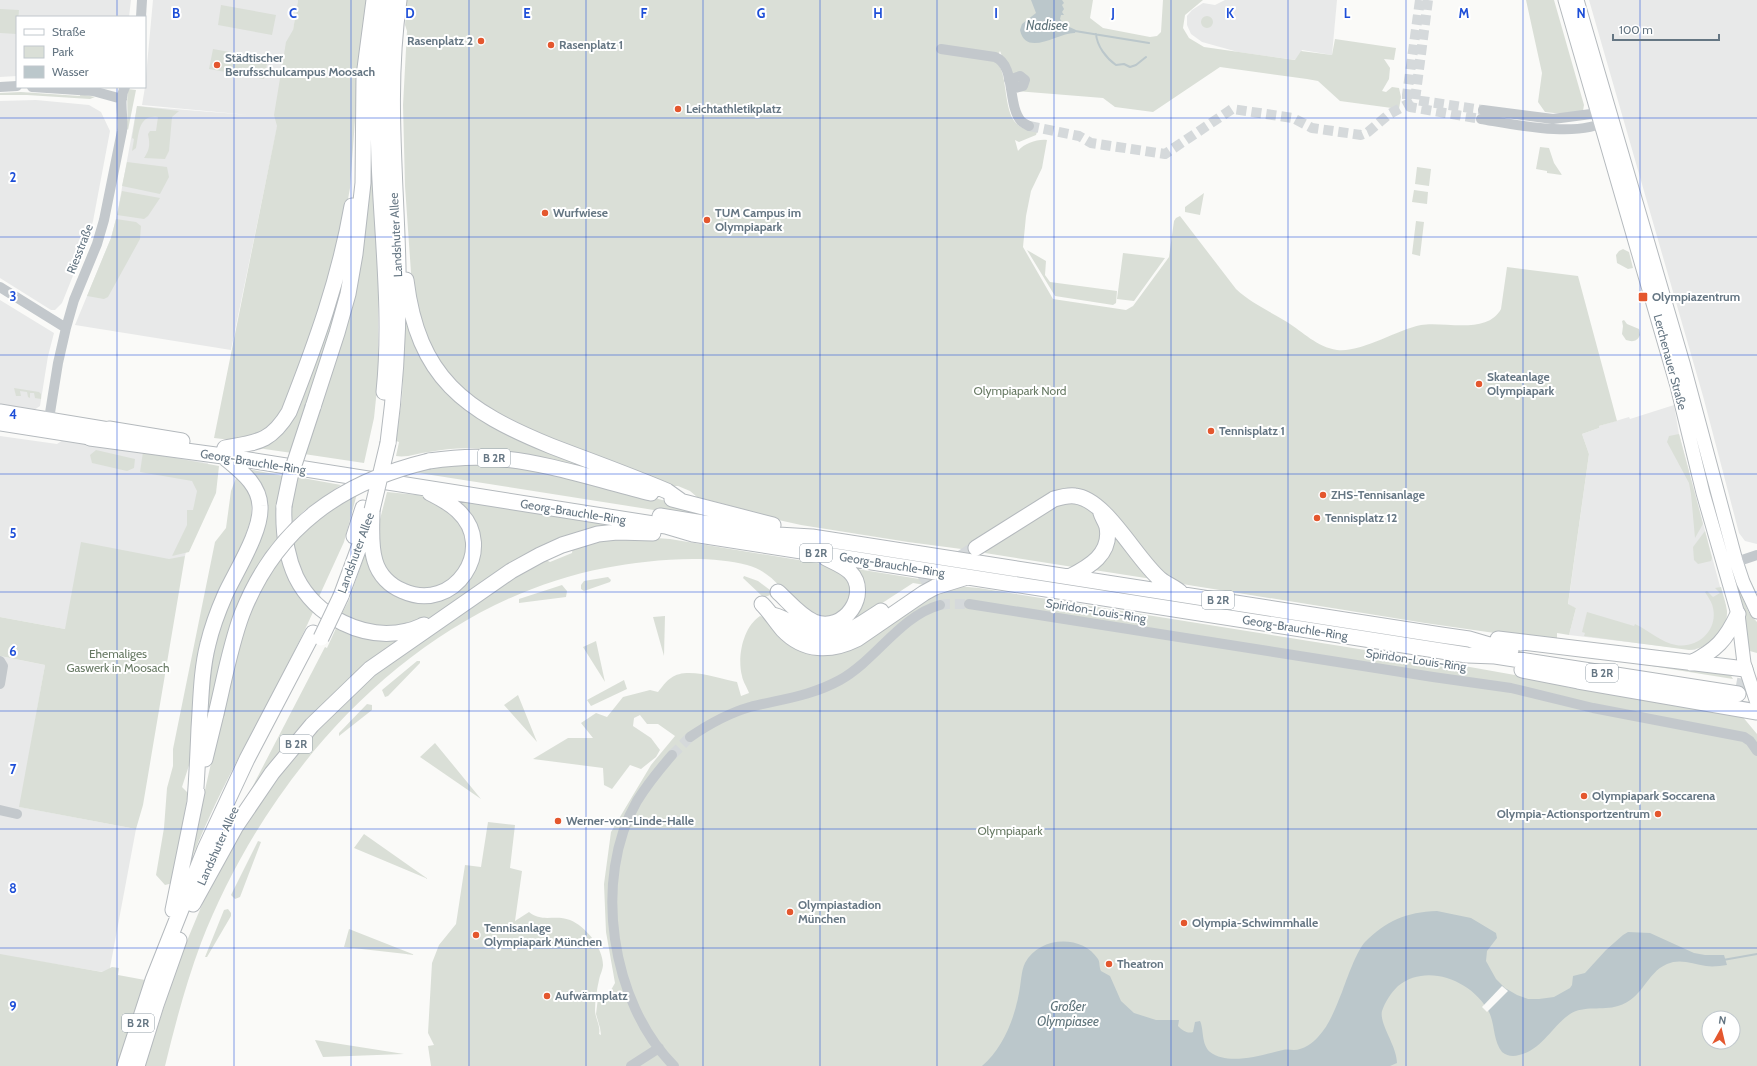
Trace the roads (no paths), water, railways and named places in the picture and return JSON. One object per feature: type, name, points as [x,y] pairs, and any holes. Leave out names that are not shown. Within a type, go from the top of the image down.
[{"type":"highway","points":[[195,801],[203,666],[208,644],[224,597],[258,525],[260,505],[257,492],[251,482],[224,452],[268,438],[280,426],[289,412],[324,321],[339,267],[352,208],[363,119],[365,68],[374,0]]},
{"type":"highway","name":"Landshuter Allee","points":[[383,442],[386,350],[385,273],[378,122],[378,80],[385,0]]},
{"type":"highway","name":"Landshuter Allee","points":[[137,1066],[156,1005],[212,856],[337,593],[358,554],[395,386],[398,338],[398,265],[395,222],[392,81],[399,0]]},
{"type":"highway","points":[[363,119],[363,183],[355,254],[348,294],[339,327],[290,477],[284,506],[284,528],[288,555],[296,578],[316,604],[329,614],[354,628],[371,632],[388,633],[407,631],[440,619]]},
{"type":"highway","points":[[395,222],[403,256],[411,311],[416,329],[427,355],[452,389],[474,407],[503,425],[576,456],[667,491],[681,501]]},
{"type":"highway","name":"Georg-Brauchle-Ring","points":[[90,438],[224,452],[778,534],[812,536],[1469,639],[1496,647],[1737,690],[1495,656],[1467,656],[693,534],[666,526],[423,488],[224,452],[109,429]]},
{"type":"highway","name":"Landshuter Allee","points":[[125,1066],[153,980],[176,898],[195,801],[236,636],[251,592],[278,550],[300,526],[318,510],[339,496],[378,476],[404,467],[429,461],[454,458],[495,458],[559,470],[681,501]]},
{"type":"highway","points":[[368,509],[373,553],[379,570],[384,577],[398,589],[417,596],[428,596],[446,592],[454,587],[465,574],[473,552],[473,541],[466,520],[459,511],[423,488]]},
{"type":"highway","points":[[976,548],[1054,499],[1066,496],[1076,496],[1086,499],[1107,516],[1160,579],[1185,595]]},
{"type":"highway","name":"B 2R","points":[[681,501],[812,536]]},
{"type":"highway","points":[[1069,577],[1089,567],[1098,560],[1103,552],[1106,543],[1107,530],[1100,510]]},
{"type":"highway","name":"B 2R","points":[[193,904],[252,801],[272,773],[312,725],[370,669],[511,571],[562,545],[598,534],[617,532],[693,534]]},
{"type":"highway","points":[[801,628],[778,592],[803,616],[814,622],[827,624],[842,620],[847,616],[854,607],[856,600],[857,592],[855,582],[850,572],[820,554]]},
{"type":"highway","points":[[922,584],[844,633],[835,636],[819,637],[767,609],[787,633],[804,645],[820,649],[838,647],[857,639],[935,587],[968,577]]},
{"type":"highway","points":[[1691,663],[1715,649],[1733,626],[1738,614]]},
{"type":"highway","name":"Landshuter Allee","points":[[153,980],[205,849],[247,759],[317,636]]},
{"type":"highway","points":[[1469,639],[1497,639],[1751,670]]},
{"type":"highway","points":[[1467,656],[1494,664],[1555,677],[1757,712]]},
{"type":"main road","name":"Lerchenauer Straße","points":[[1565,0],[1689,384],[1736,561],[1743,582],[1757,612]]},
{"type":"main road","name":"Lerchenauer Straße","points":[[1577,0],[1604,119],[1677,386],[1703,493],[1738,614],[1756,693]]},
{"type":"main road","name":"Georg-Brauchle-Ring","points":[[0,412],[90,438]]},
{"type":"main road","name":"Georg-Brauchle-Ring","points":[[0,424],[109,429]]},
{"type":"street","points":[[141,16],[142,0]]},
{"type":"street","points":[[941,49],[1000,59],[1006,68],[1014,106],[1021,121],[1029,126]]},
{"type":"street","points":[[0,87],[16,86]]},
{"type":"street","points":[[47,88],[93,91],[122,99]]},
{"type":"street","name":"Riesstraße","points":[[48,426],[66,328],[74,300],[97,244],[104,220],[123,121],[122,99],[125,88]]},
{"type":"street","points":[[1482,114],[1562,118],[1591,114],[1604,119],[1560,130],[1532,128],[1482,114]]},
{"type":"street","points":[[1532,128],[1536,121],[1542,117]]},
{"type":"street","points":[[0,287],[66,328]]},
{"type":"street","points":[[1724,566],[1757,555]]},
{"type":"street","name":"Spiridon-Louis-Ring","points":[[969,604],[1433,677],[1512,688],[1593,708],[1744,737],[1750,741],[1757,751]]},
{"type":"street","points":[[690,737],[723,717],[749,707],[803,696],[818,691],[842,679],[866,660],[908,622],[930,608],[940,605]]},
{"type":"street","points":[[0,661],[3,666],[0,684]]},
{"type":"street","points":[[672,755],[651,780],[636,802],[619,849],[612,891],[615,946],[627,988],[649,1033],[674,1066]]},
{"type":"street","points":[[0,810],[17,814]]},
{"type":"street","points":[[631,1066],[659,1048]]},
{"type":"water","name":"Nadisee","points":[[1031,0],[1062,0],[1064,3],[1062,5],[1064,9],[1062,12],[1064,15],[1061,15],[1060,19],[1065,25],[1076,30],[1075,33],[1036,43],[1029,42],[1023,38],[1020,30],[1022,24],[1036,13]]},
{"type":"water","name":"Großer Olympiasee","points":[[1437,911],[1471,918],[1496,933],[1497,938],[1487,951],[1486,961],[1496,979],[1505,988],[1528,999],[1554,997],[1570,988],[1572,985],[1573,976],[1585,973],[1606,950],[1628,932],[1650,933],[1694,953],[1705,955],[1724,955],[1727,965],[1709,966],[1682,961],[1667,964],[1654,973],[1639,992],[1626,1003],[1606,1008],[1575,1011],[1564,1019],[1534,1048],[1515,1056],[1502,1052],[1499,1048],[1489,1012],[1482,1001],[1472,991],[1448,978],[1422,976],[1410,979],[1398,986],[1388,998],[1382,1011],[1383,1022],[1396,1056],[1397,1063],[1390,1066],[982,1066],[996,1051],[1011,1023],[1017,1003],[1025,963],[1040,947],[1050,943],[1072,942],[1082,945],[1091,951],[1099,960],[1101,971],[1110,976],[1121,1001],[1134,1013],[1156,1020],[1179,1020],[1178,1026],[1187,1032],[1193,1032],[1195,1022],[1200,1021],[1207,1049],[1218,1056],[1236,1059],[1255,1057],[1284,1050],[1297,1050],[1311,1044],[1329,1022],[1355,959],[1365,942],[1381,928],[1397,919],[1416,913]]},
{"type":"waterway","points":[[1075,31],[1149,43]]},
{"type":"waterway","points":[[1096,34],[1098,43],[1103,51],[1116,65],[1124,64],[1130,67],[1136,65],[1146,57]]},
{"type":"waterway","points":[[1723,960],[1757,954]]},
{"type":"tunnel","points":[[1420,0],[1407,95],[1407,100],[1410,107],[1481,119]]},
{"type":"tunnel","points":[[1428,0],[1415,100],[1483,110]]},
{"type":"tunnel","points":[[1029,126],[1079,136],[1091,143],[1165,154],[1232,109],[1293,118],[1312,128],[1361,135],[1368,132],[1388,115],[1415,100]]},
{"type":"tunnel","points":[[922,584],[976,548]]},
{"type":"tunnel","points":[[940,605],[969,604]]},
{"type":"tunnel","points":[[1736,685],[1757,689]]},
{"type":"tunnel","points":[[672,755],[690,737]]},
{"type":"place","name":"Rasenplatz 2","points":[[481,41]]},
{"type":"place","name":"Rasenplatz 1","points":[[551,45]]},
{"type":"place","name":"Städtischer Berufsschulcampus Moosach","points":[[217,65]]},
{"type":"place","name":"Leichtathletikplatz","points":[[678,109]]},
{"type":"place","name":"Wurfwiese","points":[[545,213]]},
{"type":"place","name":"TUM Campus im Olympiapark","points":[[707,220]]},
{"type":"place","name":"Olympiazentrum","points":[[1643,297]]},
{"type":"place","name":"Skateanlage Olympiapark","points":[[1479,384]]},
{"type":"place","name":"Tennisplatz 1","points":[[1211,431]]},
{"type":"place","name":"ZHS-Tennisanlage","points":[[1323,495]]},
{"type":"place","name":"Tennisplatz 12","points":[[1317,518]]},
{"type":"place","name":"Olympiapark Soccarena","points":[[1584,796]]},
{"type":"place","name":"Olympia-Actionsportzentrum","points":[[1658,814]]},
{"type":"place","name":"Werner-von-Linde-Halle","points":[[558,821]]},
{"type":"place","name":"Olympiastadion München","points":[[790,912]]},
{"type":"place","name":"Olympia-Schwimmhalle","points":[[1184,923]]},
{"type":"place","name":"Tennisanlage Olympiapark München","points":[[476,935]]},
{"type":"place","name":"Theatron","points":[[1109,964]]},
{"type":"place","name":"Aufwärmplatz","points":[[547,996]]},
{"type":"park label","name":"Olympiapark Nord","points":[[1020,391]]},
{"type":"park label","name":"Ehemaliges Gaswerk in Moosach","points":[[118,661]]},
{"type":"park label","name":"Olympiapark","points":[[1010,831]]}]
